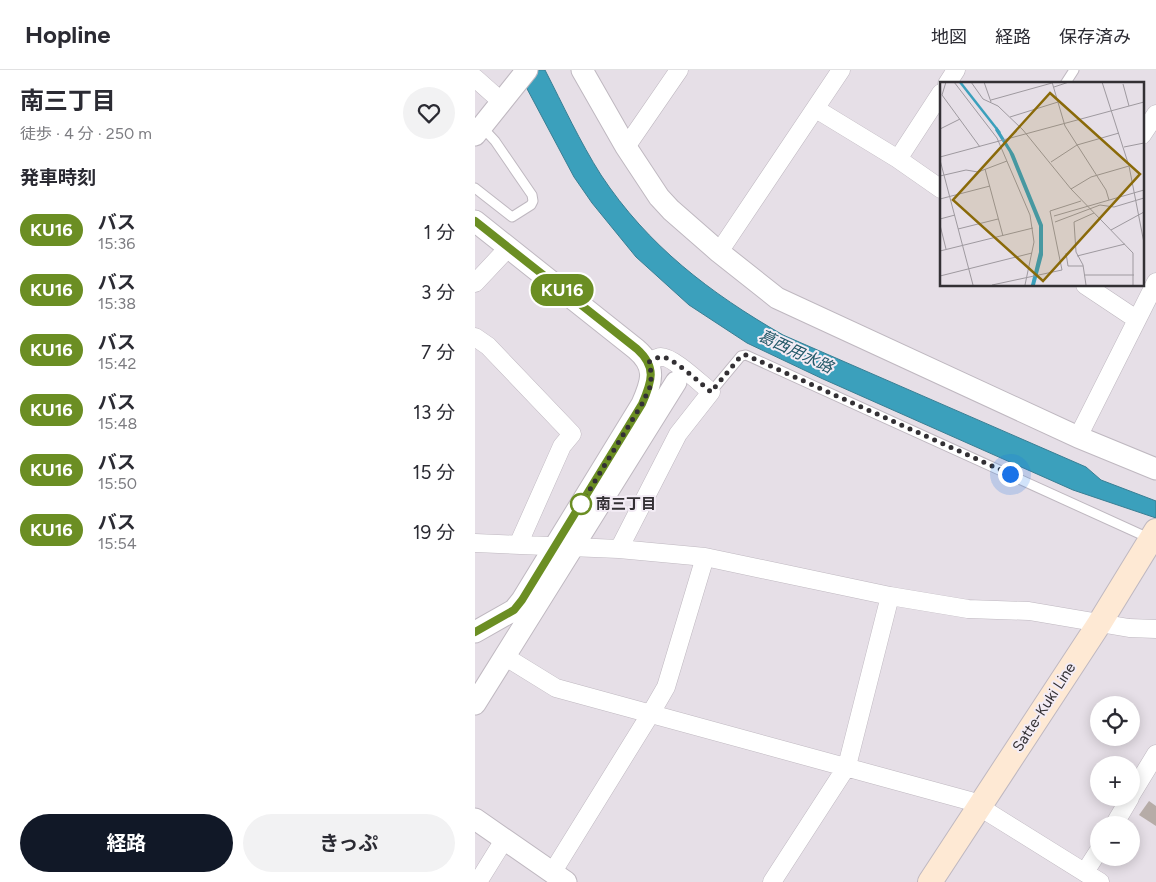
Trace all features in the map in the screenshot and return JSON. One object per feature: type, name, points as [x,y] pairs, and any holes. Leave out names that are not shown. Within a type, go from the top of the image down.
[{"type":"main road","name":"Satte-Kuki Line","points":[[930,882],[1099,624],[1153,535]]},
{"type":"street","points":[[478,131],[527,70]]},
{"type":"street","points":[[582,70],[626,147],[659,197],[719,252],[777,298],[1078,438],[1156,469]]},
{"type":"street","points":[[626,147],[679,70]]},
{"type":"street","points":[[719,252],[841,70]]},
{"type":"street","points":[[948,82],[956,70]]},
{"type":"street","points":[[475,78],[508,94]]},
{"type":"street","points":[[898,159],[940,95]]},
{"type":"street","points":[[815,109],[898,159],[940,187]]},
{"type":"street","points":[[1143,134],[1156,114]]},
{"type":"street","points":[[475,221],[637,349],[649,362],[651,372],[651,385],[642,404],[505,656],[475,704]]},
{"type":"street","points":[[478,275],[509,248]]},
{"type":"street","points":[[1078,438],[1156,282]]},
{"type":"street","points":[[1086,286],[1136,320]]},
{"type":"street","points":[[475,337],[488,346],[572,434],[562,446],[518,545]]},
{"type":"street","points":[[619,549],[678,434],[711,392],[675,363],[665,358],[659,357],[649,362]]},
{"type":"street","points":[[475,632],[514,610],[564,548],[676,382]]},
{"type":"street","points":[[475,543],[619,549],[705,557],[890,596],[968,609],[1029,611],[1099,624],[1156,629]]},
{"type":"street","points":[[475,818],[559,877],[665,687],[705,557]]},
{"type":"street","points":[[772,882],[847,766],[890,596]]},
{"type":"street","points":[[505,656],[557,688],[970,801],[1100,882]]},
{"type":"street","points":[[1140,781],[1156,754]]},
{"type":"street","points":[[478,882],[504,840]]},
{"type":"street","points":[[1085,872],[1090,864]]},
{"type":"lane","points":[[1066,82],[1074,70]]},
{"type":"lane","points":[[475,188],[512,217],[531,205],[533,201],[532,195],[495,141],[478,131]]},
{"type":"lane","points":[[711,392],[741,356],[746,355],[1153,535]]},
{"type":"water","name":"葛西用水路","points":[[517,70],[545,70],[586,150],[619,201],[660,246],[682,266],[730,302],[783,335],[1086,467],[1101,480],[1156,501],[1156,518],[1073,490],[823,379],[747,343],[689,305],[636,257],[592,203],[574,177]]},
{"type":"building","points":[[1149,801],[1156,806],[1156,826],[1139,815]]},
{"type":"bus line","name":"KU16","points":[[475,221],[637,349],[649,362],[651,372],[651,385],[642,404],[522,600],[514,610],[475,632]]},
{"type":"place","name":"南三丁目","points":[[581,504]]},
{"type":"route","points":[[581,504],[642,404],[651,385],[649,362],[659,357],[675,363],[711,392],[741,356],[746,355],[1010,474]]}]
